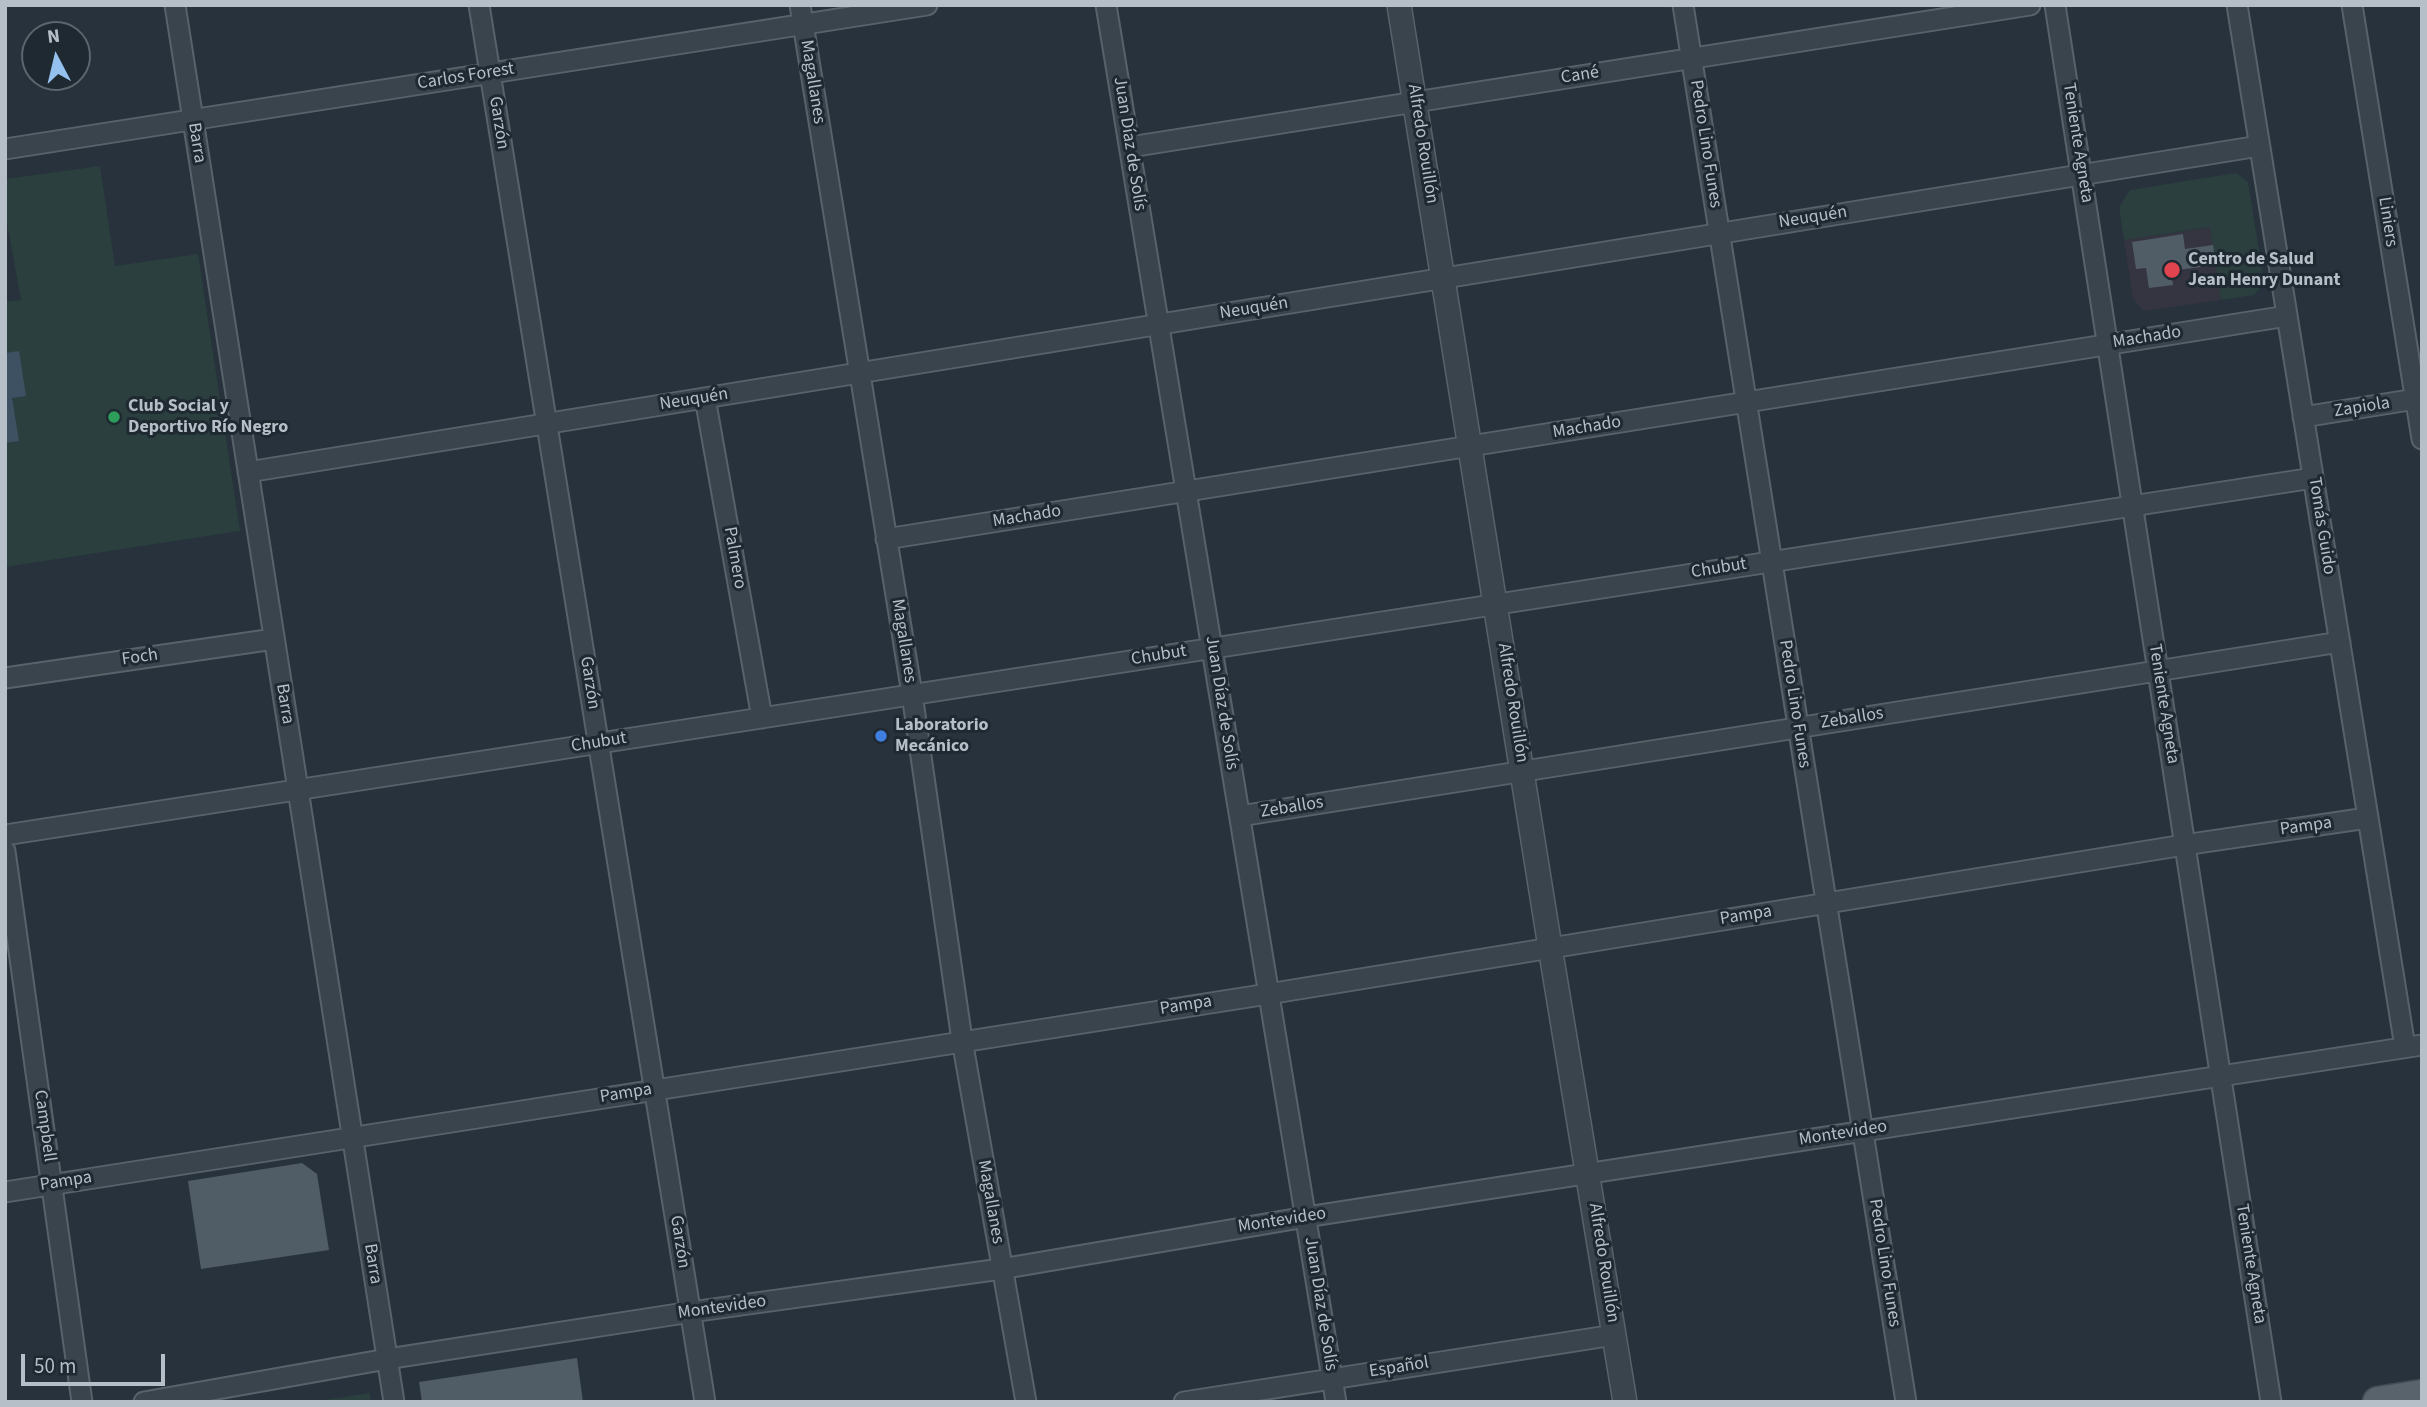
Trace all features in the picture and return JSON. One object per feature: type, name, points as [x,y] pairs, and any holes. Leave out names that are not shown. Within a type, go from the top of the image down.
[{"type":"main road","points":[[2378,1402],[2422,1395]]},
{"type":"street","name":"Barra","points":[[174,5],[394,1402]]},
{"type":"street","name":"Garzón","points":[[479,5],[705,1402]]},
{"type":"street","name":"Carlos Forest","points":[[5,149],[490,74],[802,15],[927,5]]},
{"type":"street","name":"Juan Díaz de Solís","points":[[1107,5],[1336,1402]]},
{"type":"street","name":"Alfredo Rouillón","points":[[1399,5],[1625,1402]]},
{"type":"street","name":"Pedro Lino Funes","points":[[1683,5],[1906,1402]]},
{"type":"street","name":"Cané","points":[[1130,147],[2030,5]]},
{"type":"street","name":"Teniente Agneta","points":[[2055,5],[2271,1402]]},
{"type":"street","name":"Tomás Guido","points":[[2237,5],[2367,818],[2413,1046]]},
{"type":"street","name":"Liniers","points":[[2352,5],[2419,399],[2422,439]]},
{"type":"street","name":"Magallanes","points":[[802,15],[912,694],[962,1040],[1026,1402]]},
{"type":"street","name":"Neuquén","points":[[248,472],[2259,146]]},
{"type":"street","name":"Machado","points":[[886,540],[2287,316]]},
{"type":"street","name":"Palmero","points":[[705,398],[762,718]]},
{"type":"street","name":"Zapiola","points":[[2303,417],[2419,399]]},
{"type":"street","name":"Chubut","points":[[5,835],[2313,478]]},
{"type":"street","name":"Foch","points":[[5,678],[274,639]]},
{"type":"street","name":"Zeballos","points":[[1240,816],[2340,642]]},
{"type":"street","name":"Pampa","points":[[5,1192],[2367,818]]},
{"type":"street","name":"Campbell","points":[[5,851],[82,1402]]},
{"type":"street","name":"Montevideo","points":[[144,1402],[387,1359],[691,1312],[1001,1269],[1306,1217],[2413,1046]]},
{"type":"street","name":"Español","points":[[1184,1402],[1614,1335]]},
{"type":"shaded area","name":"Centro de Salud Jean Henry Dunant","points":[[2211,227],[2221,300],[2144,311],[2133,299],[2124,240]]},
{"type":"shaded area","points":[[19,351],[26,396],[12,398],[19,441],[5,443],[5,353]]},
{"type":"green space","name":"Club Social y Deportivo Río Negro","points":[[100,166],[115,266],[198,254],[240,531],[5,567],[5,302],[21,300],[5,212],[5,179]]},
{"type":"green space","points":[[2236,173],[2248,182],[2264,282],[2254,295],[2221,300],[2210,227],[2124,240],[2119,207],[2130,190]]},
{"type":"green space","points":[[369,1393],[371,1402],[312,1402]]},
{"type":"building","points":[[2183,234],[2185,249],[2213,245],[2216,265],[2171,271],[2173,285],[2149,288],[2146,268],[2136,269],[2132,242]]},
{"type":"building","points":[[302,1163],[317,1174],[329,1250],[201,1269],[188,1181]]},
{"type":"building","points":[[577,1358],[583,1402],[422,1402],[419,1382]]},
{"type":"place","name":"Centro de Salud Jean Henry Dunant","points":[[2172,270]]},
{"type":"place","name":"Club Social y Deportivo Río Negro","points":[[114,417]]},
{"type":"place","name":"Laboratorio Mecánico","points":[[881,736]]}]
